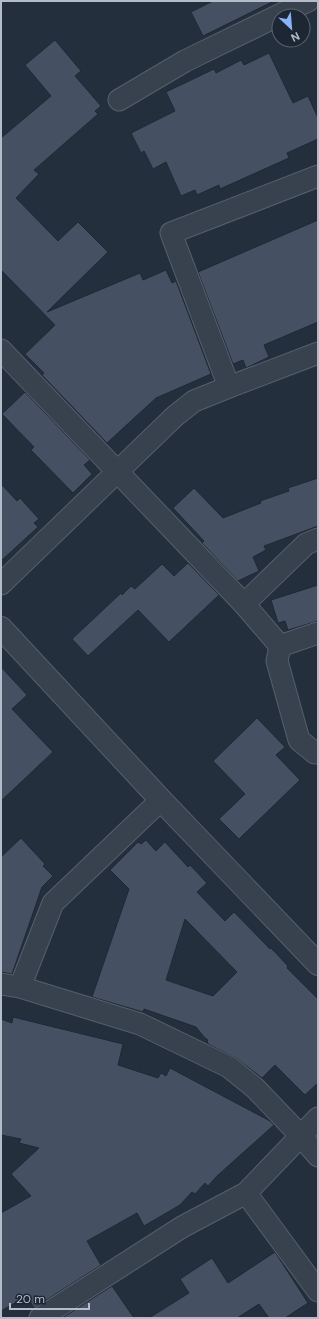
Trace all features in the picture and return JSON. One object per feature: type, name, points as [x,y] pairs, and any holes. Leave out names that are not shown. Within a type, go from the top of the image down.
[{"type":"street","points":[[119,100],[185,61],[308,1]]},
{"type":"street","points":[[229,387],[171,234],[318,176]]},
{"type":"street","points":[[1,350],[244,604],[280,646]]},
{"type":"street","points":[[1,584],[118,473],[175,416],[194,401],[318,353]]},
{"type":"street","points":[[244,604],[306,544],[318,539]]},
{"type":"street","points":[[1,628],[161,800],[318,964]]},
{"type":"street","points":[[280,646],[318,633]]},
{"type":"street","points":[[280,646],[277,661],[299,740],[315,753],[318,753]]},
{"type":"street","points":[[161,800],[53,903],[11,985],[140,1024],[229,1067],[255,1088],[318,1156]]},
{"type":"street","points":[[40,1318],[182,1227],[246,1193],[300,1135],[318,1118]]},
{"type":"street","points":[[246,1193],[318,1291]]},
{"type":"building","points":[[213,1],[274,1],[203,36],[191,12]]},
{"type":"building","points":[[55,40],[81,71],[75,76],[101,106],[95,111],[98,114],[34,170],[39,174],[16,198],[58,241],[78,222],[108,252],[47,312],[140,273],[143,280],[166,270],[172,283],[176,281],[211,374],[156,398],[107,443],[42,375],[44,373],[25,354],[55,325],[1,270],[1,138],[51,96],[25,65]]},
{"type":"building","points":[[269,53],[293,103],[308,96],[318,118],[318,139],[287,153],[289,158],[220,189],[219,185],[197,195],[195,190],[181,196],[166,162],[153,169],[144,151],[141,153],[131,133],[175,111],[166,92],[214,69],[216,73],[241,60],[244,65]]},
{"type":"building","points":[[318,220],[318,322],[264,345],[269,357],[246,368],[243,360],[233,364],[198,272]]},
{"type":"building","points":[[25,392],[90,460],[84,465],[92,474],[73,493],[31,450],[34,447],[2,414]]},
{"type":"building","points":[[318,478],[318,526],[264,546],[266,550],[253,557],[259,571],[238,581],[202,543],[204,541],[173,508],[194,488],[223,518],[261,503],[260,501],[289,491],[288,488]]},
{"type":"building","points":[[1,484],[17,501],[20,498],[39,519],[34,523],[38,527],[1,561]]},
{"type":"building","points":[[188,563],[219,595],[169,642],[138,610],[88,656],[72,639],[121,593],[122,595],[131,586],[135,589],[162,564],[174,576]]},
{"type":"building","points":[[318,585],[318,621],[288,630],[285,621],[278,623],[271,600]]},
{"type":"building","points":[[1,667],[27,695],[12,709],[53,752],[1,801]]},
{"type":"building","points":[[257,718],[285,747],[276,755],[300,780],[239,839],[219,819],[245,794],[213,761]]},
{"type":"building","points":[[21,838],[45,864],[43,866],[53,876],[42,887],[12,974],[1,972],[1,857]]},
{"type":"building","points":[[146,840],[156,851],[165,842],[188,867],[190,865],[207,883],[197,892],[225,921],[234,912],[270,949],[271,948],[288,966],[287,968],[318,999],[318,1083],[305,1095],[275,1065],[262,1078],[236,1058],[208,1044],[207,1039],[196,1027],[144,1009],[143,1012],[92,997],[129,889],[110,870],[138,842],[141,844]],"holes":[[[185,919],[237,972],[213,996],[166,980]]]},
{"type":"building","points":[[13,1017],[123,1044],[118,1065],[158,1078],[161,1073],[166,1076],[170,1068],[270,1121],[274,1125],[217,1176],[208,1186],[205,1183],[195,1194],[192,1192],[180,1205],[144,1226],[137,1213],[87,1241],[101,1265],[34,1308],[27,1296],[1,1311],[1,1213],[31,1196],[11,1174],[39,1148],[19,1143],[21,1139],[1,1135],[1,1019],[12,1023]]},
{"type":"building","points":[[275,1252],[308,1303],[285,1318],[269,1318],[259,1304],[237,1318],[149,1318],[189,1293],[180,1279],[212,1258],[228,1283]]},
{"type":"building","points":[[112,1286],[134,1318],[62,1318]]}]
